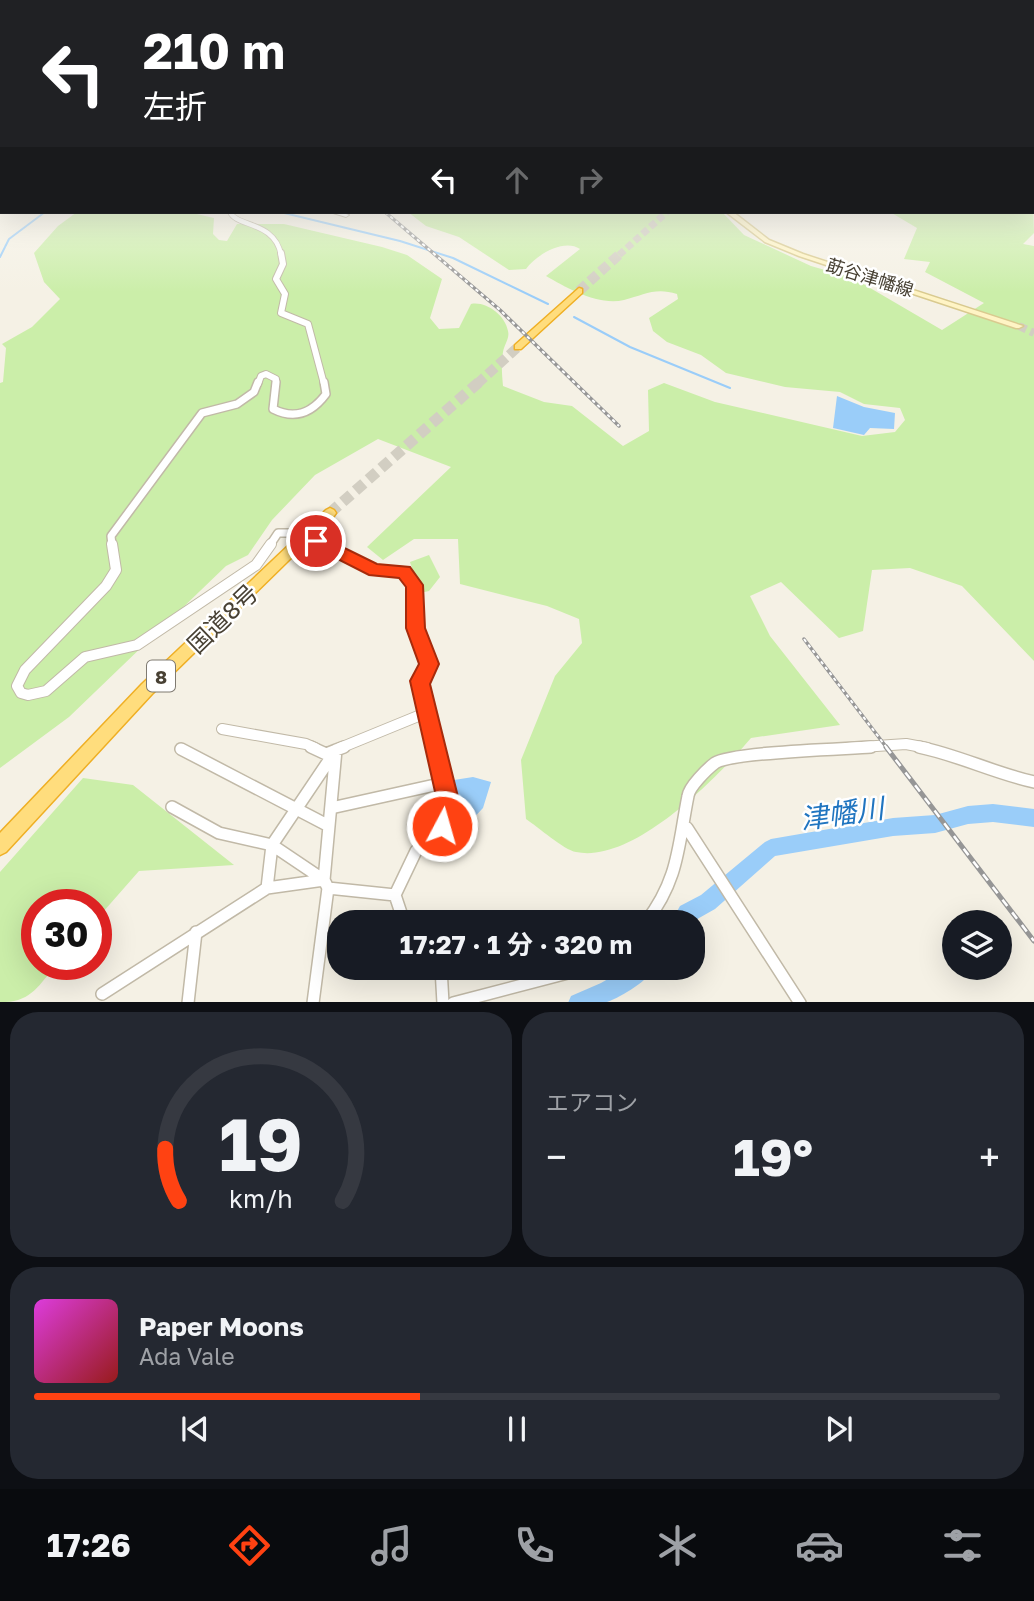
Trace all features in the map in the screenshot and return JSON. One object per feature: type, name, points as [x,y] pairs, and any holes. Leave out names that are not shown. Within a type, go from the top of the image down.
[{"type":"highway","points":[[518,346],[579,291]]},
{"type":"highway","name":"国道8号","points":[[0,846],[147,689],[330,513]]},
{"type":"main road","name":"莇谷津幡線","points":[[732,214],[767,241],[801,256],[1019,326]]},
{"type":"street","points":[[232,214],[255,223],[279,243],[283,264],[276,278],[285,294],[281,313],[304,320],[308,324],[319,356],[326,394],[311,411],[298,416],[284,415],[271,405],[276,379],[266,374],[261,376],[254,392],[247,398],[237,404],[202,413],[111,536],[116,570],[106,586],[25,670],[17,686],[21,693],[28,695],[46,691],[85,657],[137,645],[256,565],[278,533],[301,533]]},
{"type":"street","points":[[342,214],[346,215]]},
{"type":"street","points":[[316,541],[375,570],[398,570],[411,579],[414,585],[416,628],[429,664],[426,675],[420,681],[449,805],[442,826],[416,852],[395,895],[400,910]]},
{"type":"street","points":[[222,729],[306,744],[326,754],[428,712]]},
{"type":"street","points":[[656,910],[674,874],[687,828],[688,792],[716,762],[757,755],[906,744],[940,751],[998,774],[1034,782]]},
{"type":"street","points":[[181,749],[220,772],[229,772],[295,811],[329,826]]},
{"type":"street","points":[[313,1002],[326,884],[336,750]]},
{"type":"street","points":[[267,888],[272,845],[336,750]]},
{"type":"street","points":[[331,808],[444,783]]},
{"type":"street","points":[[172,807],[219,833],[272,845],[326,884]]},
{"type":"street","points":[[687,828],[799,1002]]},
{"type":"street","points":[[102,994],[121,985],[196,932],[267,888],[326,884],[395,895]]},
{"type":"street","points":[[188,1002],[196,932]]},
{"type":"street","points":[[443,980],[443,1002]]},
{"type":"street","points":[[457,1002],[541,980]]},
{"type":"green space","points":[[74,214],[197,214],[214,218],[213,234],[219,240],[227,241],[237,224],[284,224],[407,255],[442,279],[430,318],[439,329],[459,328],[471,304],[489,307],[503,320],[508,339],[502,356],[503,386],[544,402],[572,406],[623,446],[649,431],[648,390],[664,383],[715,402],[862,436],[895,432],[905,420],[900,408],[864,404],[840,392],[785,387],[726,373],[701,355],[667,342],[653,331],[649,318],[678,299],[677,294],[656,292],[624,300],[604,300],[583,295],[546,276],[580,249],[573,246],[551,250],[536,258],[526,269],[509,270],[459,237],[426,226],[411,214],[724,214],[744,235],[811,266],[853,278],[942,330],[984,303],[925,272],[930,262],[904,259],[917,228],[893,214],[1033,214],[1034,233],[1023,244],[1034,246],[1034,661],[962,586],[910,568],[872,570],[863,631],[839,638],[781,582],[750,596],[770,636],[840,725],[751,738],[696,795],[647,832],[623,845],[598,852],[576,852],[558,843],[526,819],[521,760],[555,676],[582,643],[579,619],[547,606],[460,584],[458,539],[414,539],[383,560],[367,547],[451,467],[378,439],[315,475],[272,520],[248,555],[226,566],[69,717],[0,768],[0,383],[3,382],[6,348],[2,344],[32,327],[60,299],[44,282],[34,253],[58,226]]},
{"type":"green space","points":[[429,555],[440,577],[429,591],[420,593],[410,562]]},
{"type":"green space","points":[[83,778],[133,785],[234,865],[139,871],[112,902],[112,889],[21,889],[21,980],[44,980],[33,992],[11,1002],[0,1002],[0,872]]},
{"type":"water","points":[[837,396],[864,407],[895,413],[894,429],[870,428],[864,435],[833,428]]},
{"type":"water","points":[[473,777],[491,782],[483,808],[464,828],[451,828],[455,810],[454,780]]},
{"type":"waterway","points":[[0,257],[9,239],[42,214]]},
{"type":"waterway","points":[[288,214],[400,241],[453,258],[548,304]]},
{"type":"waterway","points":[[574,317],[630,347],[730,388]]},
{"type":"waterway","name":"津幡川","points":[[693,910],[708,902],[771,848],[893,827],[935,824],[968,815],[993,813],[1034,818]]},
{"type":"waterway","name":"津幡川","points":[[580,1002],[608,991],[626,980]]},
{"type":"tunnel","points":[[619,255],[665,214]]},
{"type":"tunnel","points":[[579,291],[621,253]]},
{"type":"tunnel","points":[[1019,326],[1034,333]]},
{"type":"tunnel","points":[[477,384],[518,347]]},
{"type":"tunnel","points":[[330,513],[479,382]]},
{"type":"railway","points":[[387,214],[500,310],[619,426]]},
{"type":"railway","points":[[804,639],[887,748]]},
{"type":"railway","points":[[886,747],[1034,941]]},
{"type":"route","points":[[316,541],[366,567],[383,572],[392,569],[404,572],[414,585],[416,628],[429,664],[426,675],[420,681],[449,805],[442,826]]}]
